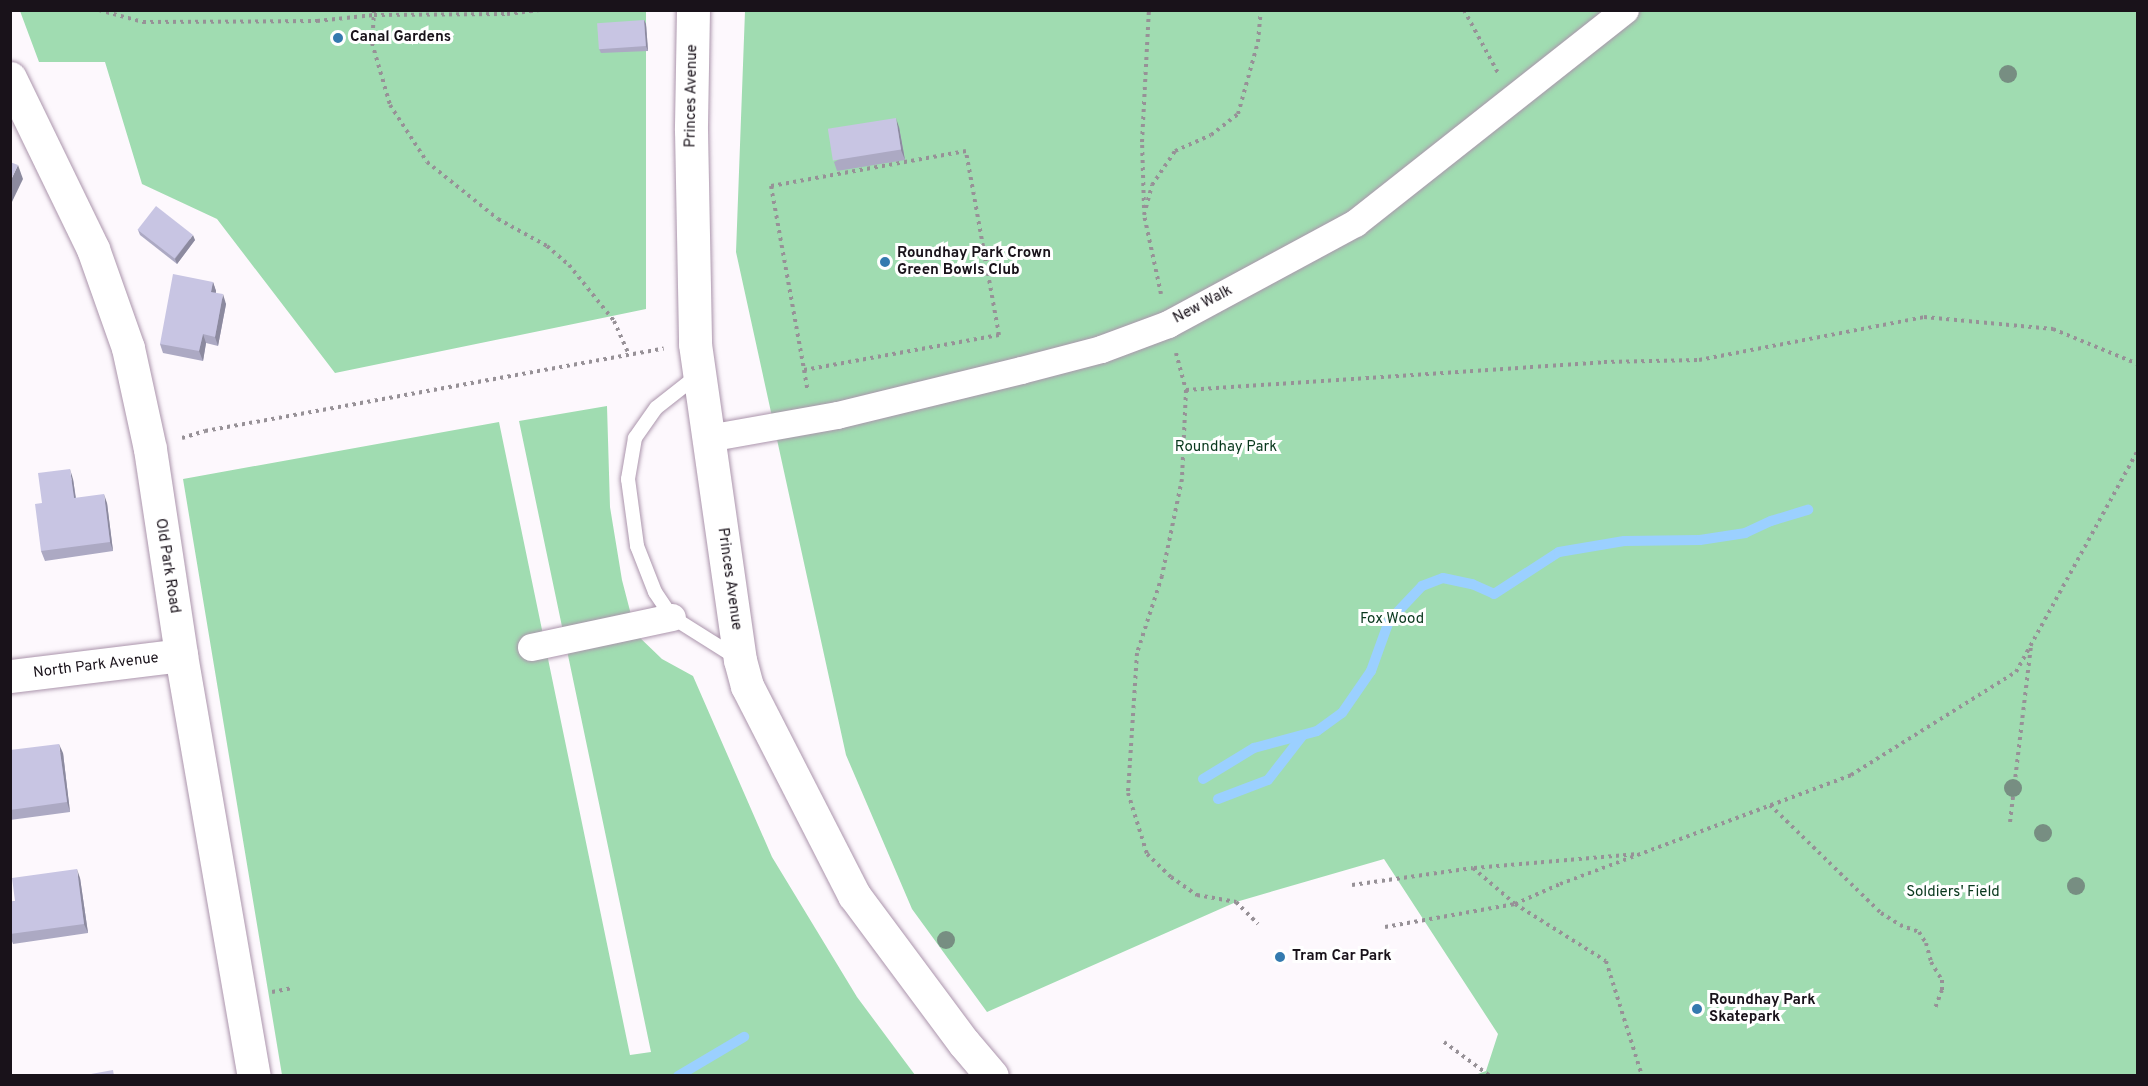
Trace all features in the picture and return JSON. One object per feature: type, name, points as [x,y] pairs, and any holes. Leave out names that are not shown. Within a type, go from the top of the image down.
[{"type":"street","name":"Princes Avenue","points":[[693,10],[691,130],[696,360],[741,660],[747,686],[854,895],[964,1043],[992,1076]]},
{"type":"street","name":"New Walk","points":[[708,438],[813,419],[1021,370],[1101,349],[1168,324],[1355,223],[1624,10]]},
{"type":"street","name":"Old Park Road","points":[[10,78],[93,249],[128,348],[150,449],[181,655],[254,1076]]},
{"type":"street","points":[[531,647],[672,617]]},
{"type":"street","name":"North Park Avenue","points":[[10,676],[181,655]]},
{"type":"lane","points":[[696,360],[656,408],[635,438],[628,478],[637,546],[655,592],[672,617],[741,660]]},
{"type":"path","points":[[99,10],[143,22],[316,21],[374,13],[507,14],[540,10]]},
{"type":"path","points":[[1149,10],[1142,142],[1144,215],[1168,324],[1186,390],[1182,480],[1162,576],[1137,653],[1128,793],[1147,854],[1171,877],[1197,895],[1236,902],[1258,924]]},
{"type":"path","points":[[1144,215],[1152,185],[1175,151],[1211,135],[1238,114],[1258,42],[1261,10]]},
{"type":"path","points":[[1464,10],[1513,100]]},
{"type":"path","points":[[374,13],[372,43],[390,105],[427,162],[498,219],[548,246],[569,265],[614,321],[628,353]]},
{"type":"path","points":[[804,370],[999,335],[966,151],[771,186],[804,370],[813,419]]},
{"type":"path","points":[[1186,390],[1604,362],[1700,360],[1924,317],[2053,329],[2138,364]]},
{"type":"path","points":[[150,449],[205,431],[628,353],[696,360]]},
{"type":"path","points":[[1385,927],[1515,904],[1642,853],[1851,775],[2016,672],[2138,450]]},
{"type":"path","points":[[2010,822],[2031,643]]},
{"type":"path","points":[[1770,805],[1881,913],[1900,925],[1919,932],[1926,944],[1931,962],[1942,980],[1942,990],[1935,1008]]},
{"type":"path","points":[[1352,885],[1473,868],[1642,853]]},
{"type":"path","points":[[1473,868],[1515,904],[1606,961],[1642,1076]]},
{"type":"path","points":[[1444,1042],[1490,1076]]},
{"type":"green space","points":[[20,11],[646,11],[646,309],[335,373],[217,219],[142,184],[105,62],[39,62]]},
{"type":"green space","name":"Roundhay Park","points":[[745,11],[2137,11],[2137,1075],[1475,1075],[1486,1071],[1498,1034],[1384,859],[1236,902],[987,1012],[912,909],[846,755],[736,252]]},
{"type":"green space","points":[[607,406],[610,507],[622,580],[636,634],[662,659],[693,676],[772,857],[857,997],[915,1075],[282,1075],[183,479],[499,422],[630,1055],[651,1052],[519,421]]},
{"type":"building","points":[[644,20],[646,46],[599,49],[597,23]]},
{"type":"building","points":[[896,118],[901,150],[833,160],[828,129]]},
{"type":"building","points":[[10,162],[18,165],[10,182]]},
{"type":"building","points":[[156,206],[193,235],[175,259],[138,230]]},
{"type":"building","points":[[173,274],[213,282],[211,292],[223,294],[215,337],[203,334],[199,351],[160,344]]},
{"type":"building","points":[[70,469],[74,498],[104,494],[110,542],[41,551],[35,504],[42,503],[38,473]]},
{"type":"building","points":[[59,744],[67,802],[10,810],[10,750]]},
{"type":"building","points":[[77,869],[84,924],[10,934],[10,902],[15,901],[12,878]]},
{"type":"building","points":[[113,1070],[114,1076],[80,1076]]},
{"type":"waterway","points":[[1203,779],[1254,748],[1317,731],[1342,713],[1371,671],[1389,621],[1422,586],[1443,578],[1472,584],[1494,594],[1559,552],[1624,541],[1700,540],[1745,533],[1771,521],[1808,510]]},
{"type":"waterway","points":[[1218,799],[1268,780],[1303,735]]},
{"type":"waterway","points":[[678,1076],[744,1037]]},
{"type":"place","name":"Canal Gardens","points":[[338,38]]},
{"type":"place","name":"Roundhay Park Crown Green Bowls Club","points":[[885,262]]},
{"type":"place","name":"Tram Car Park","points":[[1280,957]]},
{"type":"place","name":"Roundhay Park Skatepark","points":[[1697,1009]]},
{"type":"park label","name":"Fox Wood","points":[[1392,620]]},
{"type":"park label","name":"Soldiers' Field","points":[[1953,893]]}]
